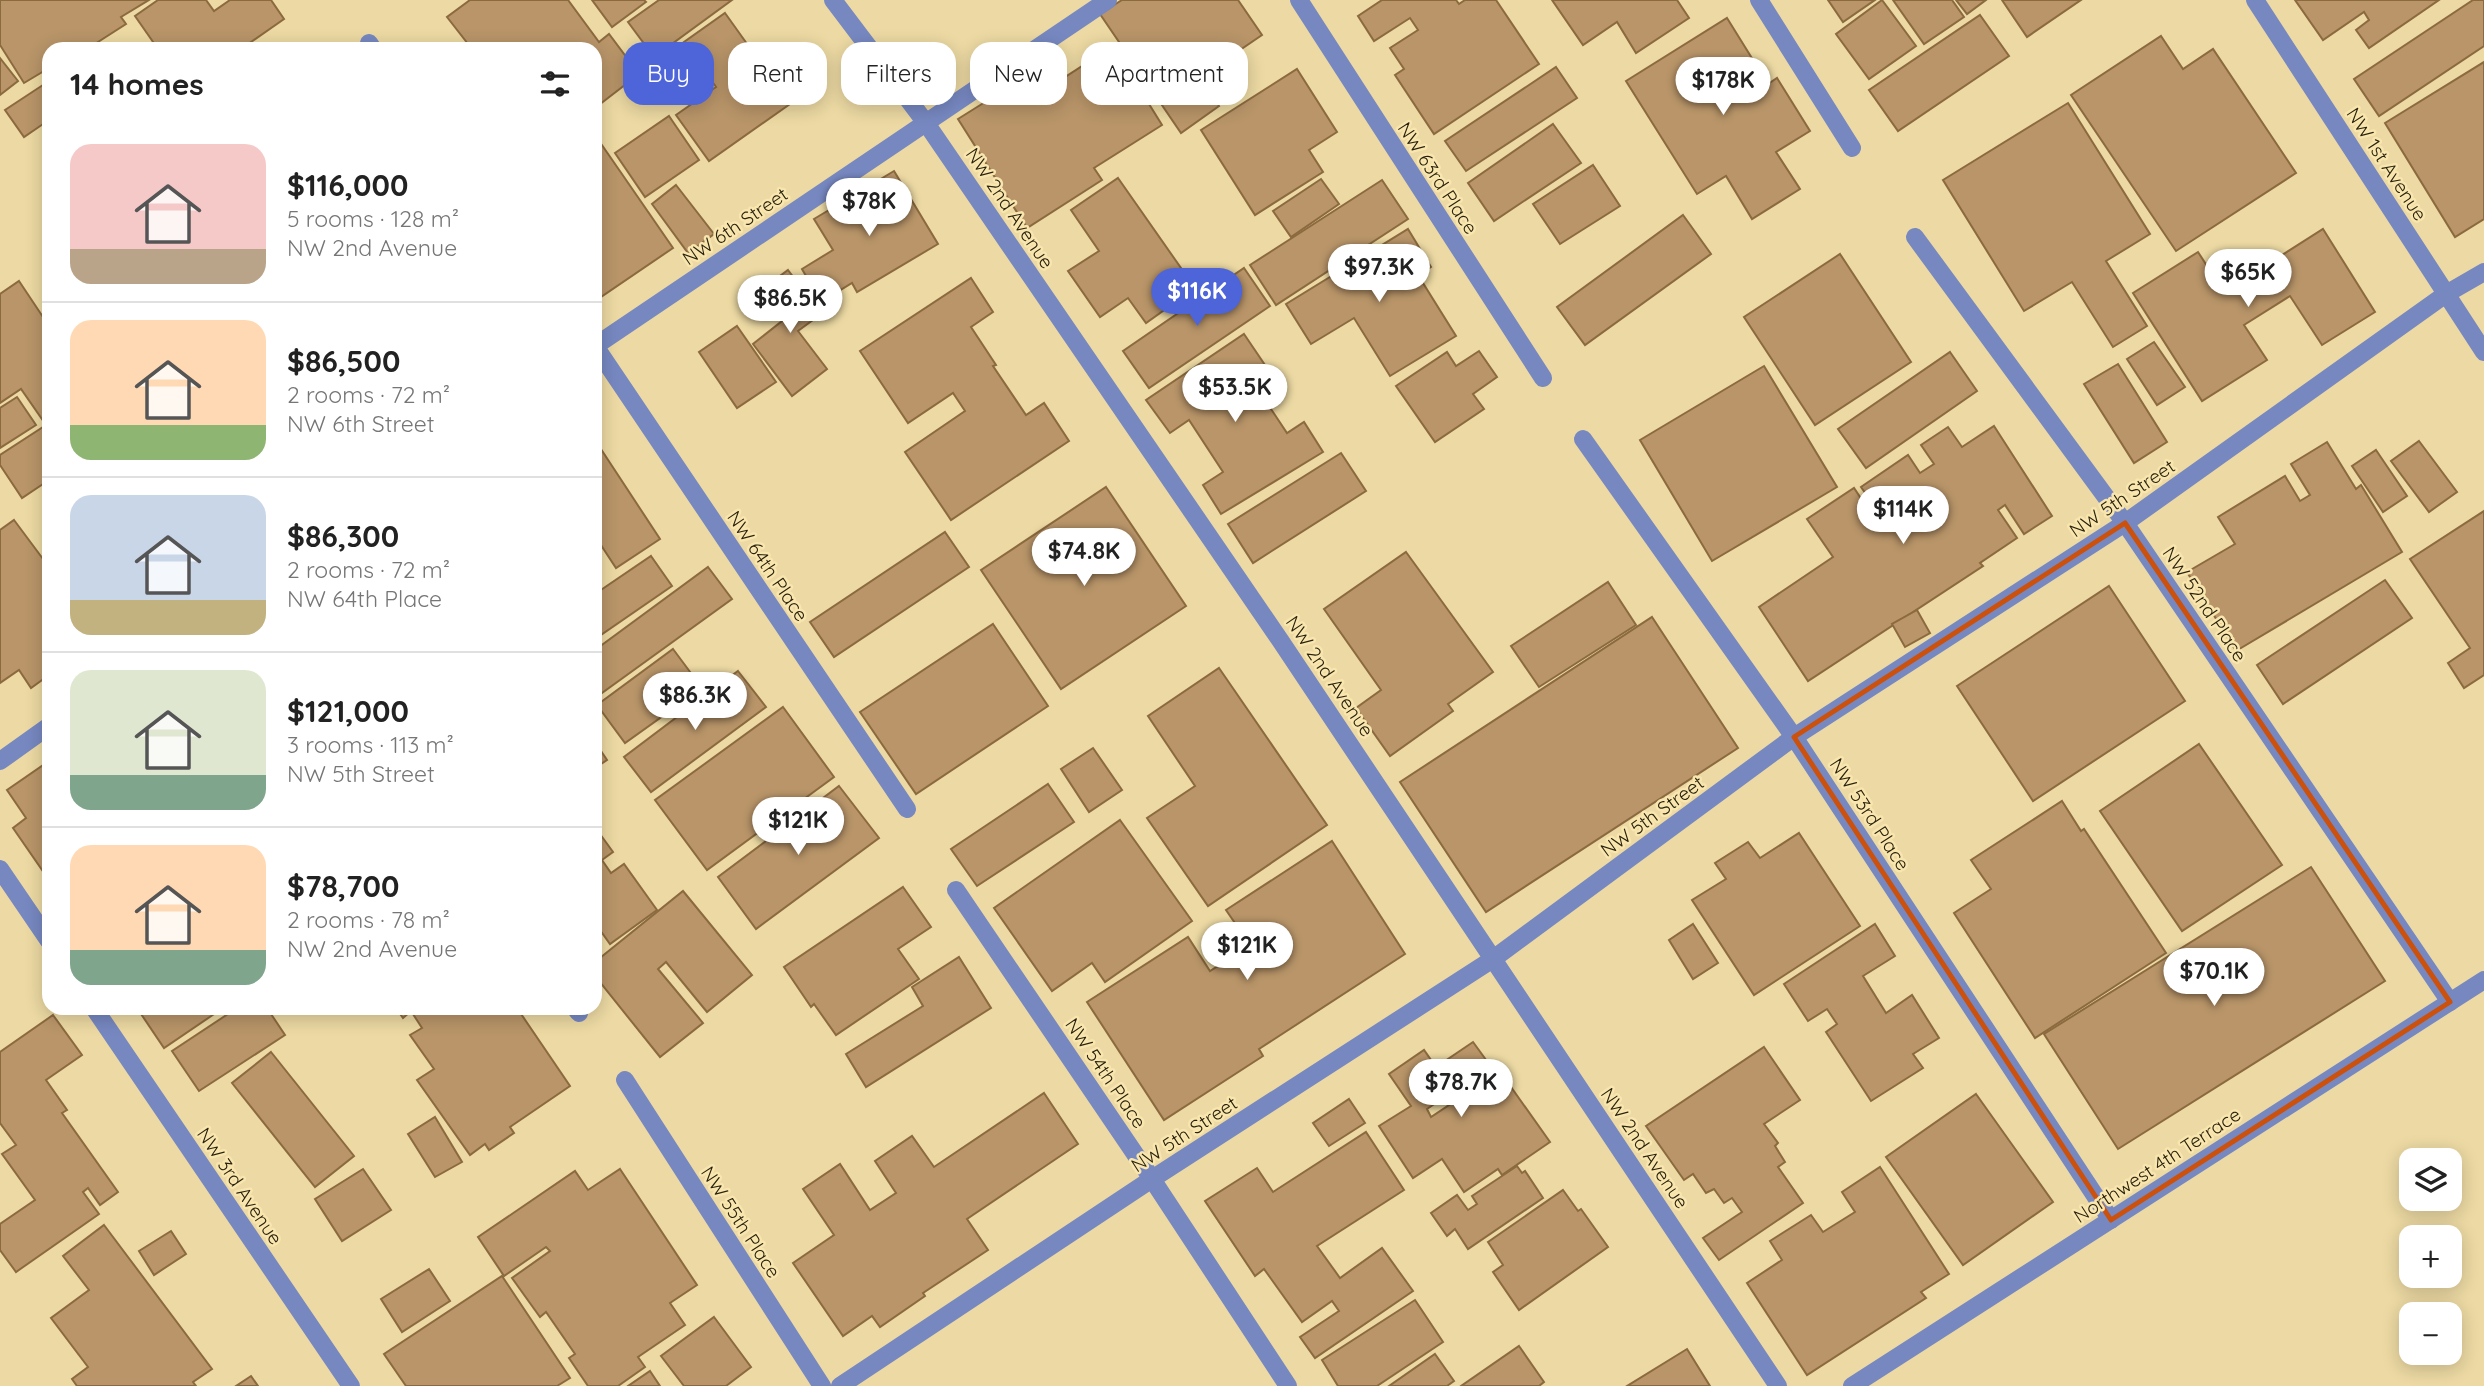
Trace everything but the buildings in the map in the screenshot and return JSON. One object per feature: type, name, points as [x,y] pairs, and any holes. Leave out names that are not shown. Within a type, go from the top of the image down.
[{"type":"street","name":"NW 2nd Avenue","points":[[833,0],[926,123],[1272,628],[1778,1386]]},
{"type":"street","name":"NW 6th Street","points":[[602,341],[1108,0]]},
{"type":"street","name":"NW 63rd Place","points":[[1299,0],[1543,378]]},
{"type":"street","points":[[1759,0],[1852,148]]},
{"type":"street","name":"NW 1st Avenue","points":[[2255,0],[2484,352]]},
{"type":"street","name":"NW 52nd Place","points":[[1915,237],[2125,523],[2450,1002]]},
{"type":"street","name":"NW 5th Street","points":[[840,1386],[1152,1179],[1493,959],[1794,737],[2125,523],[2446,294],[2484,272]]},
{"type":"street","name":"NW 64th Place","points":[[602,356],[907,809]]},
{"type":"street","name":"NW 53rd Place","points":[[1583,439],[1794,737],[2111,1220]]},
{"type":"street","points":[[0,761],[42,731]]},
{"type":"street","points":[[0,869],[42,931]]},
{"type":"street","name":"NW 54th Place","points":[[956,890],[1152,1179],[1288,1386]]},
{"type":"street","name":"Northwest 4th Terrace","points":[[1852,1386],[2484,980]]},
{"type":"street","name":"NW 3rd Avenue","points":[[99,1015],[351,1386]]},
{"type":"street","name":"NW 55th Place","points":[[625,1080],[822,1386]]},
{"type":"highlighted area","points":[[2125,523],[2450,1002],[2111,1220],[1794,737]]}]
